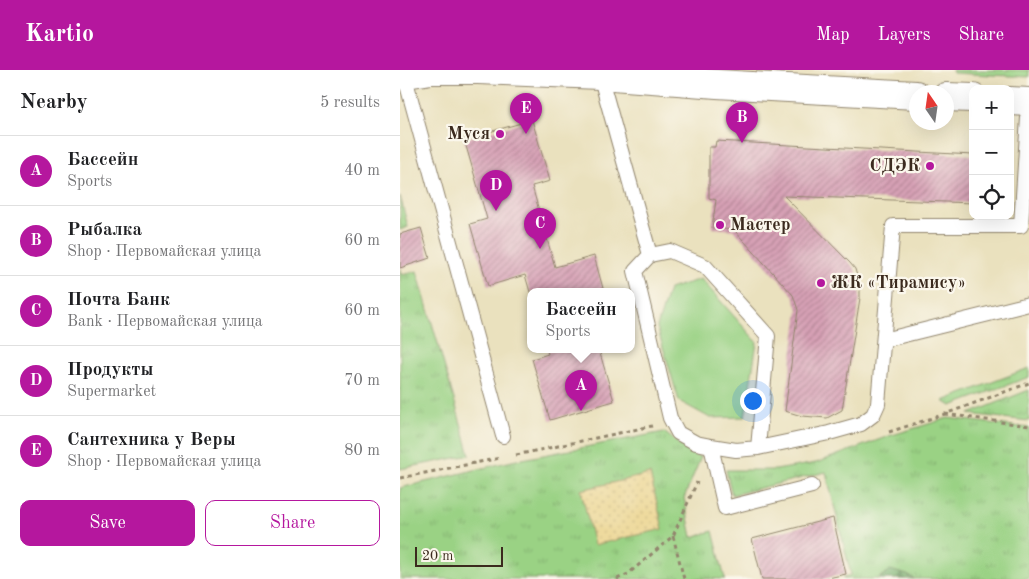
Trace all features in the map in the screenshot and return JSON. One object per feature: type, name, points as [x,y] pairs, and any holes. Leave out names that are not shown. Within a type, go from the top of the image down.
[{"type":"street","points":[[402,74],[431,70],[478,70],[600,75],[664,75],[909,94]]},
{"type":"street","points":[[954,97],[969,98]]},
{"type":"street","points":[[1014,101],[1029,102]]},
{"type":"lane","points":[[402,74],[503,436]]},
{"type":"lane","points":[[600,75],[650,255]]},
{"type":"lane","points":[[758,448],[768,336],[705,266],[670,251],[650,255],[635,271],[670,418],[678,433],[696,443],[736,450],[758,448],[792,442],[861,424],[873,415],[878,404],[893,226],[1021,226],[1027,171],[1029,102]]},
{"type":"lane","points":[[884,340],[1029,304]]},
{"type":"lane","points":[[710,446],[725,508],[812,486]]},
{"type":"path","points":[[945,414],[1029,426]]},
{"type":"path","points":[[510,456],[656,425]]},
{"type":"path","points":[[400,478],[501,458]]},
{"type":"path","points":[[617,579],[628,574],[673,536],[690,498]]},
{"type":"path","points":[[673,536],[684,579]]},
{"type":"green space","points":[[952,70],[1029,70],[1029,77],[953,73]]},
{"type":"green space","points":[[400,196],[408,227],[400,230]]},
{"type":"green space","points":[[400,268],[402,275],[417,271],[470,455],[400,469]]},
{"type":"green space","points":[[701,279],[757,342],[745,417],[710,418],[679,401],[657,327],[669,289]]},
{"type":"green space","points":[[1029,368],[1029,377],[951,406],[943,401]]},
{"type":"green space","points":[[1029,390],[1029,421],[969,414]]},
{"type":"green space","points":[[948,418],[1029,428],[1029,579],[914,579],[907,575],[881,576],[879,579],[843,579],[843,577],[851,575],[826,472],[732,495],[726,470],[776,470],[816,463],[889,436]]},
{"type":"green space","points":[[664,432],[690,453],[701,457],[684,498],[692,537],[713,531],[725,579],[400,579],[400,488],[512,461]]},
{"type":"green space","points":[[890,570],[907,575],[914,579],[879,579]]},
{"type":"sand","points":[[650,474],[663,529],[594,545],[581,490]]},
{"type":"building","points":[[532,120],[550,181],[532,186],[555,267],[594,256],[603,288],[529,288],[525,275],[488,286],[470,224],[487,219],[464,139]]},
{"type":"building","name":"ЖК «Тирамису»","points":[[716,141],[969,155],[969,203],[784,196],[850,263],[855,269],[860,287],[860,298],[842,410],[827,418],[802,416],[785,411],[798,310],[793,295],[734,230],[712,228],[716,200],[709,198],[709,147],[715,147]]},
{"type":"building","points":[[421,228],[430,258],[400,268],[400,234]]},
{"type":"building","points":[[600,353],[614,401],[550,420],[532,359],[548,354]]},
{"type":"building","points":[[833,518],[846,574],[824,579],[762,579],[752,539]]},
{"type":"place","name":"Муся","points":[[500,134]]},
{"type":"place","name":"Сантехника у Веры","points":[[526,134]]},
{"type":"place","name":"Рыбалка","points":[[742,143]]},
{"type":"place","name":"СДЭК","points":[[930,166]]},
{"type":"place","name":"Продукты","points":[[496,211]]},
{"type":"place","name":"Мастер","points":[[720,225]]},
{"type":"place","name":"Почта Банк","points":[[540,249]]},
{"type":"place","name":"ЖК «Тирамису»","points":[[821,283]]},
{"type":"place","name":"Бассейн","points":[[581,411]]}]
